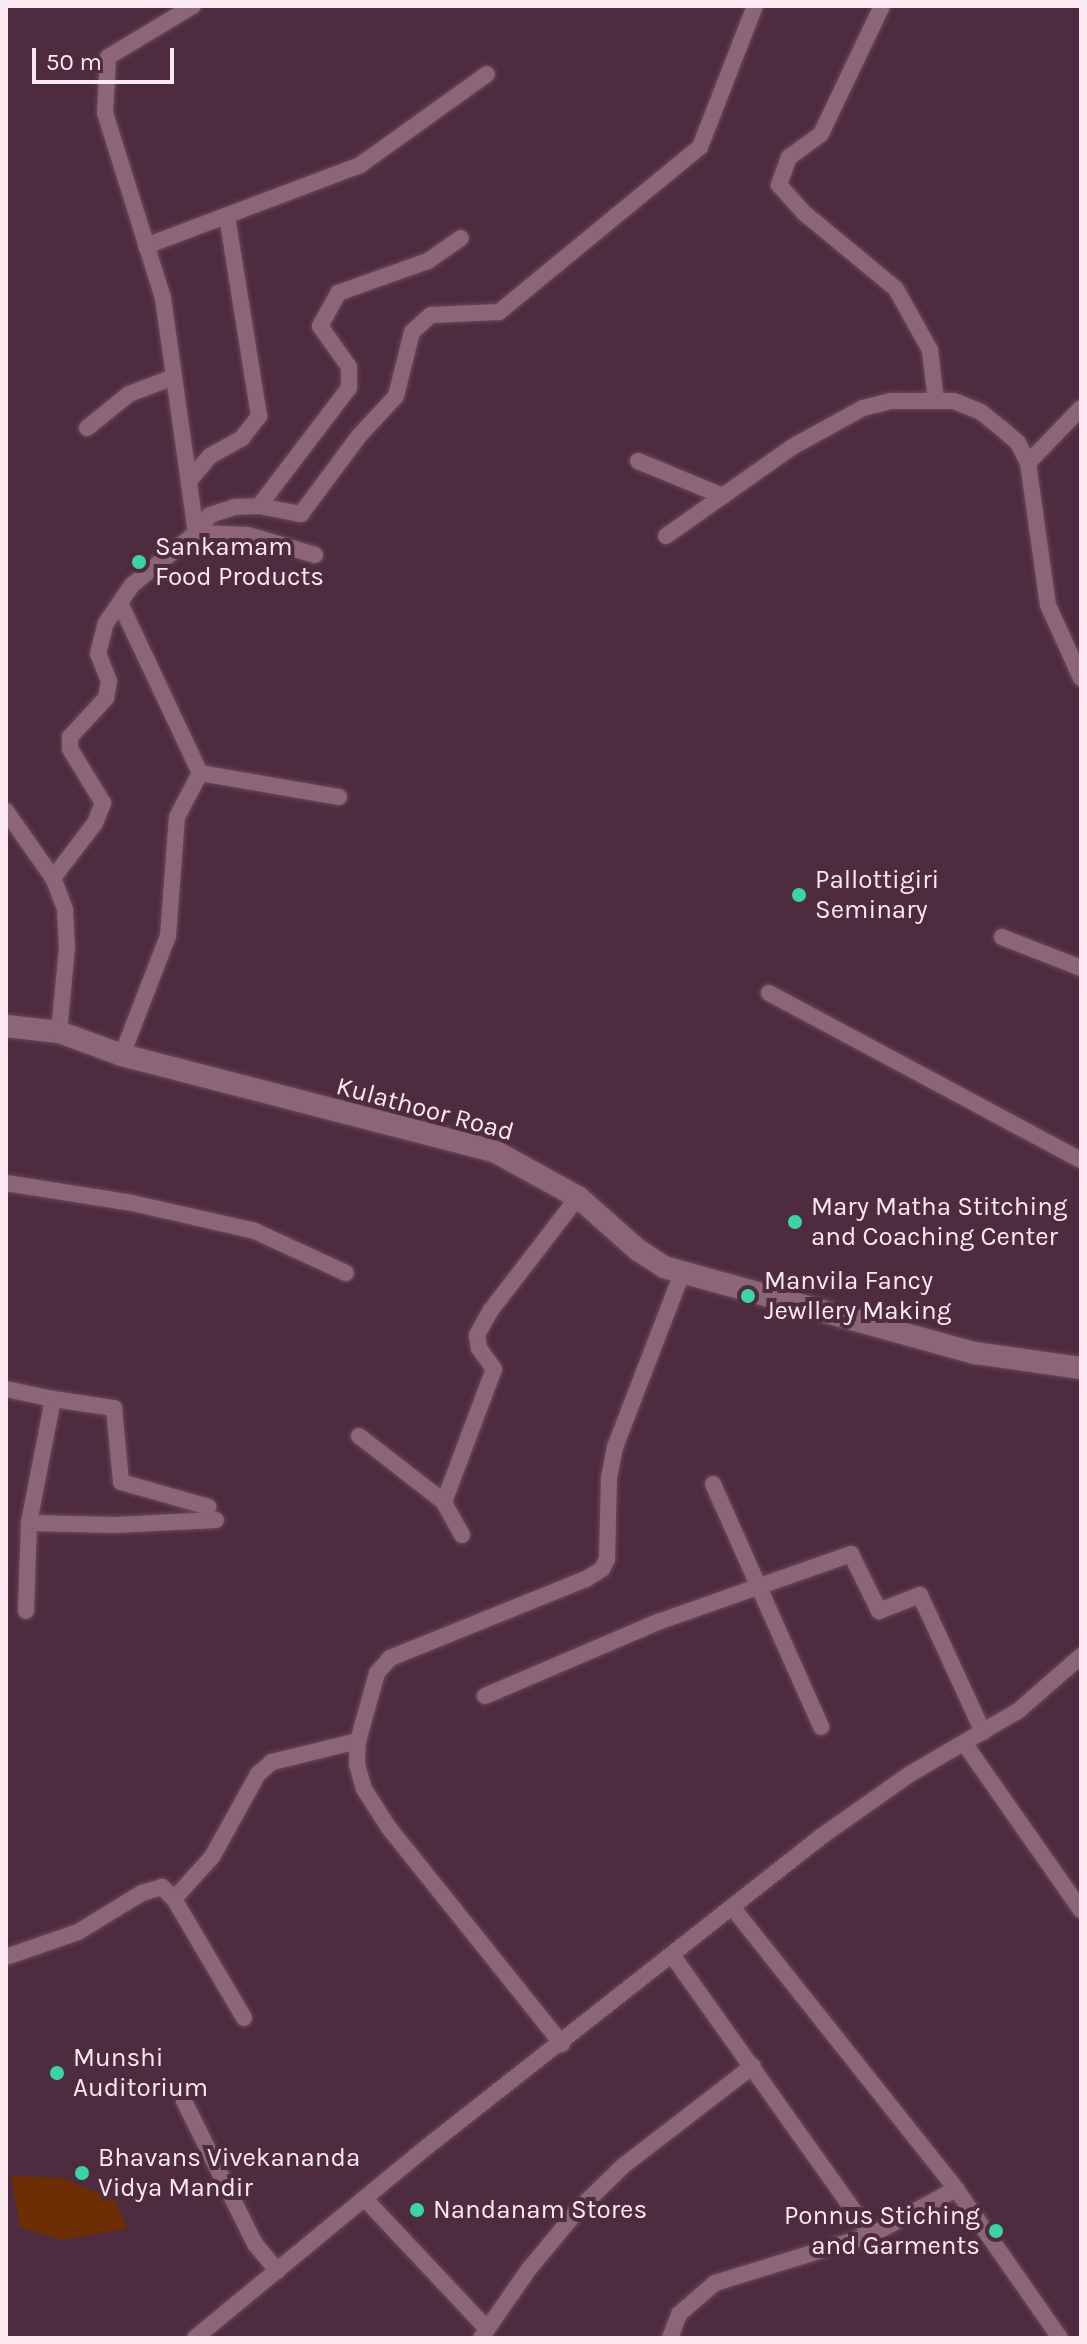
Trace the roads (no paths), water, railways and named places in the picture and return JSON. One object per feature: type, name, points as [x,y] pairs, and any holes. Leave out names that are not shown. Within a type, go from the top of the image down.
[{"type":"main road","name":"Kulathoor Road","points":[[6,1026],[59,1032],[122,1055],[496,1152],[578,1197],[638,1250],[664,1267],[682,1273],[975,1353],[1081,1368]]},
{"type":"street","points":[[193,6],[108,57],[105,113],[163,298],[196,533]]},
{"type":"street","points":[[53,878],[102,810],[102,798],[70,749],[70,737],[106,698],[109,681],[98,654],[106,623],[132,585],[196,533],[210,515],[234,507],[259,506],[301,514],[359,436],[396,396],[412,332],[431,315],[499,312],[700,147],[755,6]]},
{"type":"street","points":[[882,6],[821,134],[789,157],[779,185],[803,212],[896,289],[930,350],[936,401]]},
{"type":"street","points":[[146,246],[360,165],[487,74]]},
{"type":"street","points":[[189,481],[210,456],[242,438],[259,416],[227,216]]},
{"type":"street","points":[[259,506],[349,388],[349,367],[320,326],[338,293],[428,261],[461,238]]},
{"type":"street","points":[[87,428],[129,394],[174,377]]},
{"type":"street","points":[[666,536],[792,447],[863,408],[892,401],[954,401],[981,412],[1018,443],[1028,463],[1048,605],[1081,678]]},
{"type":"street","points":[[1028,463],[1081,408]]},
{"type":"street","points":[[638,461],[723,496]]},
{"type":"street","points":[[196,533],[248,535],[315,555]]},
{"type":"street","points":[[120,603],[200,773]]},
{"type":"street","points":[[200,773],[339,797]]},
{"type":"street","points":[[122,1055],[168,936],[177,817],[200,773]]},
{"type":"street","points":[[6,811],[53,878],[65,909],[67,948],[59,1032]]},
{"type":"street","points":[[1002,937],[1081,968]]},
{"type":"street","points":[[769,993],[1081,1160]]},
{"type":"street","points":[[6,1183],[132,1203],[255,1231],[346,1273]]},
{"type":"street","points":[[444,1502],[494,1369],[479,1348],[477,1335],[491,1310],[578,1197]]},
{"type":"street","points":[[562,2044],[389,1828],[364,1789],[357,1764],[358,1741],[377,1673],[390,1658],[586,1579],[602,1569],[607,1559],[608,1491],[615,1447],[682,1273]]},
{"type":"street","points":[[6,1389],[114,1408],[121,1482],[212,1513],[115,1525],[29,1523]]},
{"type":"street","points":[[26,1611],[29,1523],[53,1399]]},
{"type":"street","points":[[359,1436],[444,1502],[462,1535]]},
{"type":"street","points":[[713,1484],[821,1727]]},
{"type":"street","points":[[485,1696],[658,1622],[851,1554],[879,1611],[920,1595],[983,1732]]},
{"type":"street","points":[[195,2338],[428,2146],[867,1803],[1018,1711],[1081,1656]]},
{"type":"street","points":[[174,1899],[212,1857],[258,1774],[272,1762],[358,1741]]},
{"type":"street","points":[[964,1743],[1081,1910]]},
{"type":"street","points":[[6,1957],[78,1932],[155,1887],[162,1887],[174,1899],[244,2018]]},
{"type":"street","points":[[732,1907],[956,2189],[1060,2338]]},
{"type":"street","points":[[672,1955],[871,2235]]},
{"type":"street","points":[[366,2200],[484,2334],[529,2269],[578,2210],[623,2166],[753,2066]]},
{"type":"street","points":[[184,2101],[255,2244],[278,2271]]},
{"type":"street","points":[[670,2338],[679,2314],[715,2283],[871,2235],[956,2189]]},
{"type":"place","name":"Sankamam Food Products","points":[[139,562]]},
{"type":"place","name":"Pallottigiri Seminary","points":[[799,895]]},
{"type":"place","name":"Mary Matha Stitching and Coaching Center","points":[[795,1222]]},
{"type":"place","name":"Manvila Fancy Jewllery Making","points":[[748,1296]]},
{"type":"place","name":"Munshi Auditorium","points":[[57,2073]]},
{"type":"place","name":"Bhavans Vivekananda Vidya Mandir","points":[[82,2173]]},
{"type":"place","name":"Nandanam Stores","points":[[417,2210]]},
{"type":"place","name":"Ponnus Stiching and Garments","points":[[996,2231]]}]
